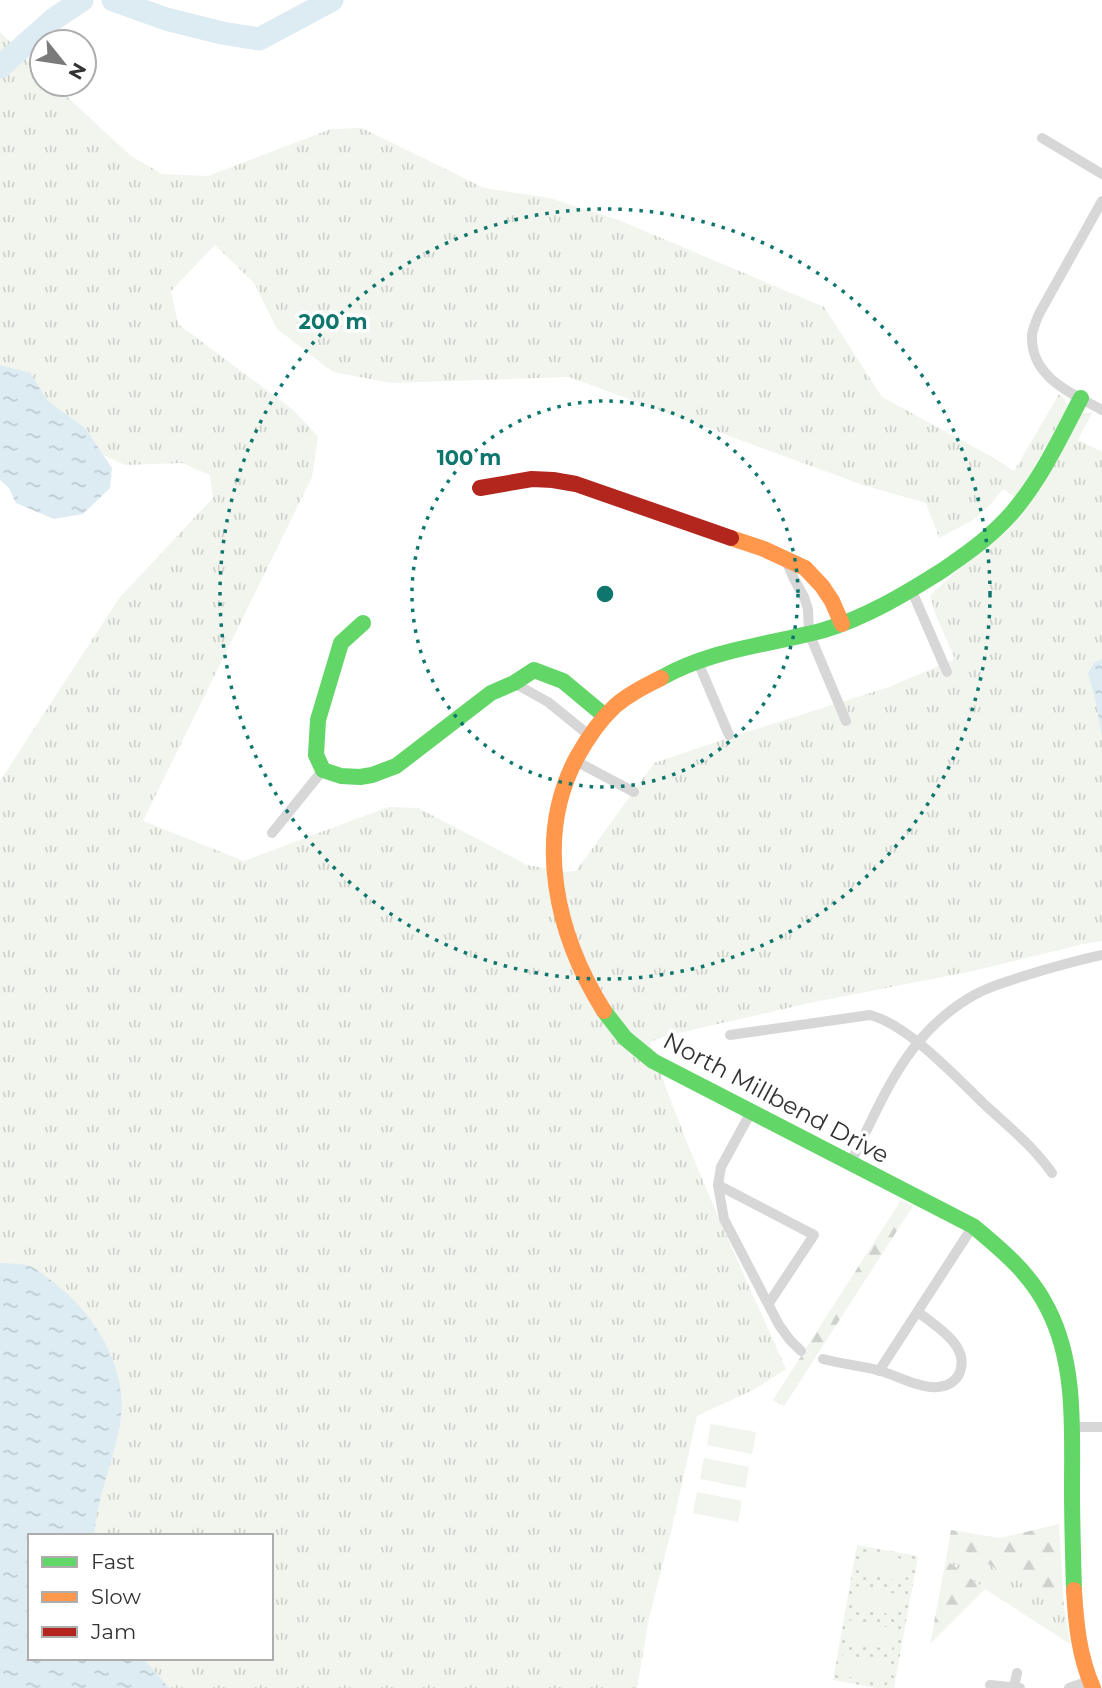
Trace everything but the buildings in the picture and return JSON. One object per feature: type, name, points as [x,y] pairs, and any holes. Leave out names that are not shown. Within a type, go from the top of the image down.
[{"type":"street","points":[[1042,138],[1102,174]]},
{"type":"street","points":[[1102,201],[1039,314],[1032,333],[1034,355],[1052,382],[1102,410]]},
{"type":"street","name":"North Millbend Drive","points":[[1081,398],[1039,475],[1015,509],[992,532],[949,565],[884,605],[842,624],[697,660],[668,673],[620,702],[605,716],[574,760],[559,802],[552,850],[558,903],[581,965],[598,1000],[626,1039],[653,1061],[973,1226],[1015,1260],[1045,1300],[1063,1346],[1071,1394],[1075,1610],[1080,1646],[1091,1685]]},
{"type":"street","points":[[480,488],[532,480],[576,484],[764,549],[805,568],[832,601],[842,624]]},
{"type":"street","points":[[785,558],[808,609],[809,634],[846,721]]},
{"type":"street","points":[[911,589],[947,672]]},
{"type":"street","points":[[363,623],[341,643],[318,720],[316,755],[323,770],[341,776],[360,777],[396,766],[491,693],[534,670],[563,681],[605,716]]},
{"type":"street","points":[[697,660],[729,736]]},
{"type":"street","points":[[514,683],[548,702],[590,736]]},
{"type":"street","points":[[574,760],[634,792]]},
{"type":"street","points":[[272,833],[323,770]]},
{"type":"street","points":[[851,1162],[892,1081],[918,1042],[951,1011],[969,997],[1003,983],[1067,962],[1102,955]]},
{"type":"street","points":[[730,1035],[870,1015],[883,1018],[918,1042],[1030,1145],[1052,1173]]},
{"type":"street","points":[[751,1112],[721,1167],[718,1185],[724,1219],[779,1325],[801,1351]]},
{"type":"street","points":[[718,1185],[814,1235],[769,1303]]},
{"type":"street","points":[[879,1371],[973,1226]]},
{"type":"street","points":[[823,1359],[937,1387],[953,1383],[961,1372],[963,1359],[955,1344],[918,1312]]},
{"type":"street","points":[[1072,1427],[1102,1427]]},
{"type":"street","points":[[990,1685],[1017,1688],[1017,1673]]},
{"type":"street","points":[[1069,1688],[1091,1685]]},
{"type":"green space","points":[[0,32],[28,60],[28,98],[68,98],[131,156],[162,174],[208,176],[331,129],[362,128],[484,188],[550,198],[621,221],[824,307],[882,397],[1014,471],[1059,394],[1065,400],[1067,408],[1027,480],[1081,415],[1092,413],[1078,440],[1102,452],[1102,941],[973,971],[814,1002],[670,1035],[650,1043],[697,1167],[786,1369],[755,1389],[697,1416],[649,1618],[637,1688],[42,1688],[32,1660],[273,1660],[273,1534],[28,1534],[28,1539],[0,1577],[0,781],[120,597],[213,498],[210,475],[182,463],[125,465],[0,407]],"holes":[[[215,245],[254,283],[277,329],[333,372],[392,383],[569,377],[863,485],[926,503],[939,538],[973,520],[1003,489],[1028,506],[1005,533],[930,595],[955,659],[889,687],[654,763],[576,871],[566,872],[527,865],[418,808],[388,807],[244,861],[143,821],[312,477],[318,436],[292,409],[178,324],[171,291]]]},
{"type":"green space","points":[[901,1200],[913,1206],[784,1406],[773,1400]]},
{"type":"green space","points":[[711,1424],[756,1432],[752,1454],[707,1445]]},
{"type":"green space","points":[[704,1458],[749,1467],[745,1488],[700,1479]]},
{"type":"green space","points":[[697,1492],[742,1501],[738,1522],[693,1513]]},
{"type":"green space","points":[[1059,1524],[1064,1607],[949,1542],[951,1530],[1000,1538]]},
{"type":"green space","points":[[949,1542],[1064,1607],[1070,1644],[985,1589],[946,1560]]},
{"type":"green space","points":[[857,1545],[918,1556],[894,1688],[876,1688],[833,1680]]},
{"type":"green space","points":[[864,1552],[909,1560],[905,1582],[859,1573]]},
{"type":"green space","points":[[946,1560],[985,1589],[930,1644]]},
{"type":"green space","points":[[857,1586],[902,1595],[898,1616],[853,1607]]},
{"type":"green space","points":[[850,1620],[896,1629],[892,1650],[846,1641]]},
{"type":"green space","points":[[843,1654],[889,1663],[885,1684],[839,1675]]},
{"type":"water","points":[[0,365],[30,373],[48,401],[85,428],[112,468],[110,488],[83,514],[54,519],[16,503],[9,488],[0,480]]},
{"type":"water","points":[[1102,659],[1102,737],[1088,673],[1094,663]]},
{"type":"water","points":[[0,1263],[32,1267],[76,1302],[90,1319],[111,1355],[121,1395],[119,1431],[99,1505],[94,1534],[28,1534],[28,1660],[145,1660],[169,1688],[0,1688]]},
{"type":"waterway","points":[[0,67],[54,19],[82,0]]},
{"type":"waterway","points":[[113,0],[166,19],[259,39],[332,0]]},
{"type":"traffic: fast","points":[[661,678],[680,668],[720,654],[840,625],[885,604],[943,570],[991,534],[1016,508],[1043,469],[1081,398]]},
{"type":"traffic: fast","points":[[363,623],[341,643],[318,720],[316,755],[323,770],[341,776],[360,777],[396,766],[491,693],[534,670],[563,681],[605,716]]},
{"type":"traffic: fast","points":[[604,1011],[625,1038],[653,1061],[973,1226],[1005,1254],[1033,1285],[1057,1330],[1068,1374],[1072,1419],[1074,1590]]},
{"type":"traffic: slow","points":[[731,538],[764,549],[805,568],[832,601],[842,624]]},
{"type":"traffic: slow","points":[[604,1011],[574,951],[563,919],[556,887],[556,821],[564,788],[577,757],[594,730],[620,702],[661,678]]},
{"type":"traffic: slow","points":[[1074,1590],[1079,1640],[1093,1688]]},
{"type":"traffic: jam","points":[[480,488],[532,479],[576,484],[731,538]]}]
